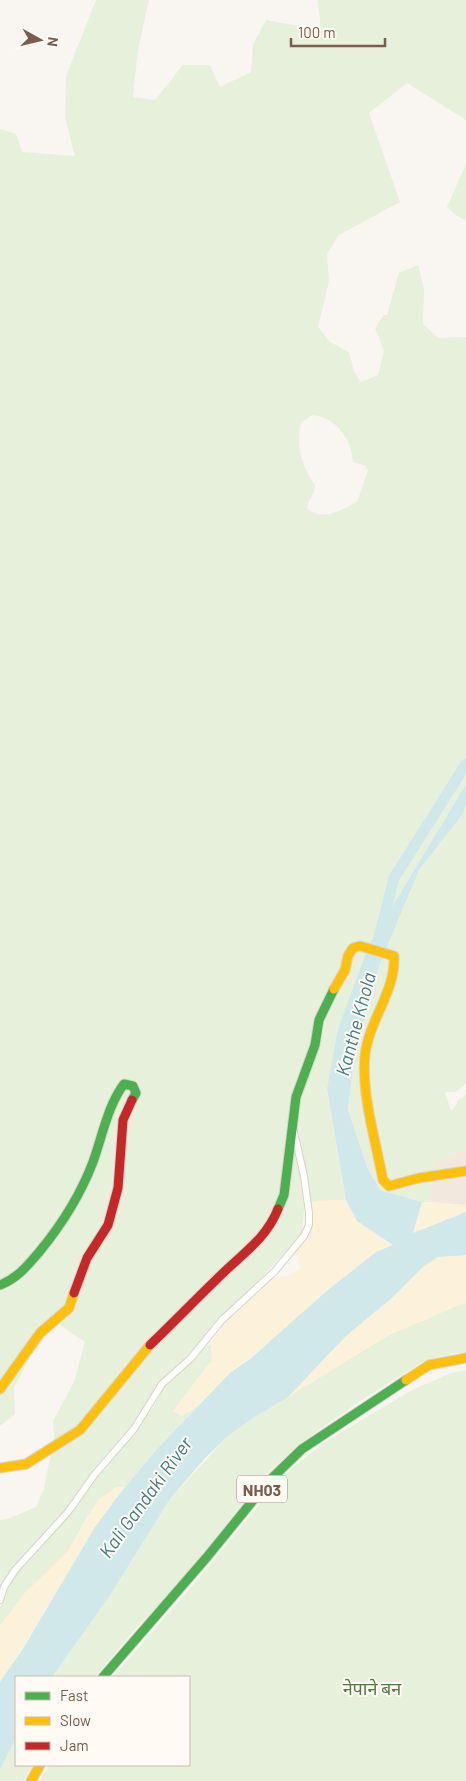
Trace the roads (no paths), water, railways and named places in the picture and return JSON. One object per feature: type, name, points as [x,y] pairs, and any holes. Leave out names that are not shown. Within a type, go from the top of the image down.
[{"type":"main road","points":[[0,1468],[26,1464],[80,1430],[138,1358],[223,1273],[258,1243],[272,1225],[284,1195],[296,1098],[315,1045],[320,1020],[330,993],[345,970],[348,956],[353,948],[360,946],[394,956],[395,970],[368,1041],[365,1055],[365,1083],[383,1180],[389,1186],[419,1178],[466,1171]]},
{"type":"main road","points":[[0,1285],[13,1280],[22,1272],[69,1213],[82,1189],[104,1126],[121,1088],[124,1084],[133,1086],[136,1093],[123,1120],[118,1188],[108,1225],[87,1258],[69,1308],[63,1316],[40,1333],[0,1389]]},
{"type":"main road","name":"NH03","points":[[104,1676],[208,1557],[268,1482],[302,1449],[429,1365],[466,1358]]},
{"type":"main road","points":[[30,1781],[39,1766]]},
{"type":"street","points":[[0,1600],[4,1586],[15,1570],[68,1512],[95,1474],[134,1429],[162,1384],[190,1358],[222,1320],[274,1271],[304,1236],[309,1225],[309,1213],[304,1176],[293,1126]]},
{"type":"water","name":"Kali Gandaki River","points":[[466,784],[466,805],[462,815],[419,870],[379,966],[355,1049],[348,1110],[367,1167],[380,1190],[422,1202],[413,1233],[466,1212],[466,1255],[438,1257],[424,1266],[395,1295],[345,1337],[288,1397],[228,1436],[205,1458],[170,1499],[109,1597],[53,1676],[15,1676],[15,1740],[0,1770],[0,1682],[24,1647],[95,1527],[158,1448],[230,1373],[250,1359],[329,1289],[376,1252],[393,1245],[357,1221],[346,1200],[327,1089],[338,1029],[369,945]]},
{"type":"waterway","name":"Kanthe Khola","points":[[379,937],[394,878],[466,764]]},
{"type":"park label","name":"नेपाने बन","points":[[372,1688]]}]
